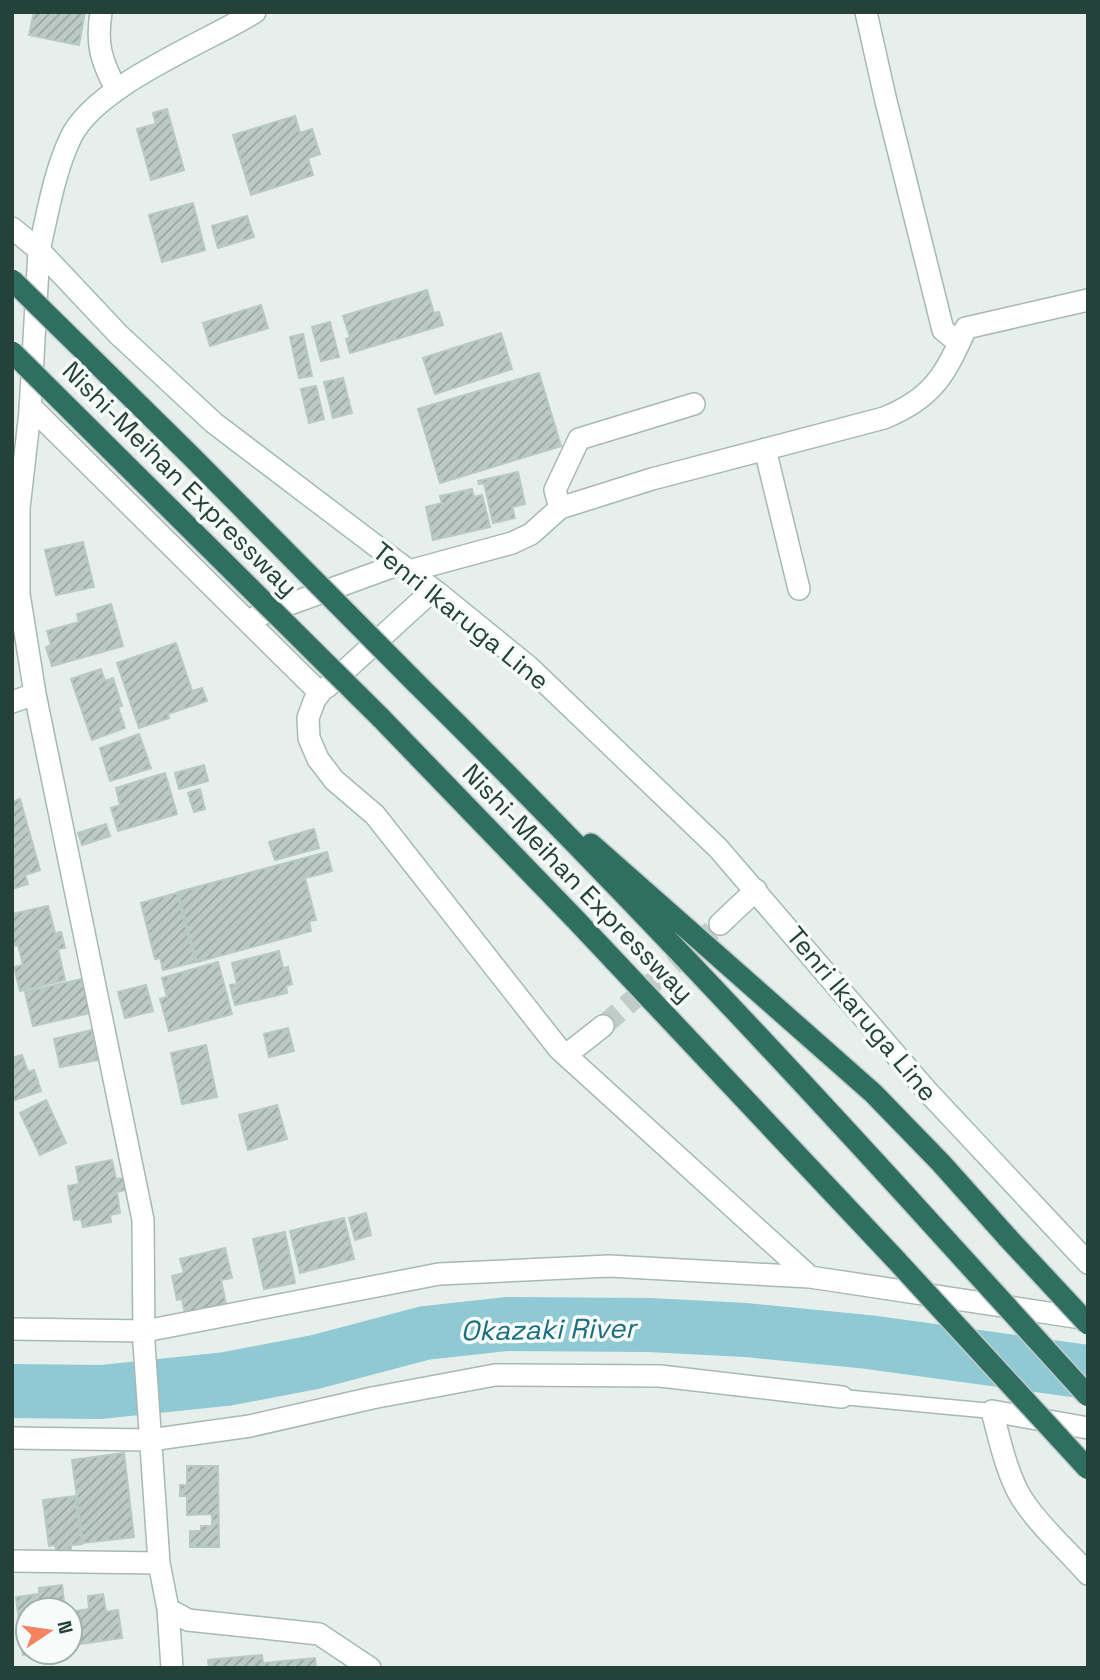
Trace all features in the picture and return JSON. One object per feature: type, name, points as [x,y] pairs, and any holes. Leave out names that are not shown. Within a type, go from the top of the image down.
[{"type":"highway","name":"Nishi-Meihan Expressway","points":[[12,280],[489,755],[819,1100],[1088,1396]]},
{"type":"highway","name":"Nishi-Meihan Expressway","points":[[12,352],[381,718],[701,1052],[1088,1469]]},
{"type":"highway","points":[[489,755],[873,1093],[1088,1322]]},
{"type":"street","points":[[101,12],[99,49],[116,89]]},
{"type":"street","points":[[172,1668],[168,1609],[159,1563],[150,1440],[144,1337],[143,1220],[35,694],[19,594],[19,508],[30,406],[39,250],[59,165],[72,134],[90,111],[116,89],[255,12]]},
{"type":"street","points":[[866,12],[881,83],[943,330],[959,343]]},
{"type":"street","name":"Tenri Ikaruga Line","points":[[12,228],[39,250],[119,335],[214,423],[405,568],[529,667],[718,848],[927,1091],[1088,1263]]},
{"type":"street","points":[[246,620],[405,568],[512,543],[531,534],[561,508],[652,479],[884,418],[907,408],[928,393],[944,373],[965,328],[1088,300]]},
{"type":"street","points":[[561,508],[555,490],[579,439],[694,404]]},
{"type":"street","points":[[30,406],[320,693]]},
{"type":"street","points":[[765,449],[799,589]]},
{"type":"street","points":[[433,590],[315,699],[308,718],[309,738],[318,759],[334,780],[375,815],[559,1049],[810,1277]]},
{"type":"street","points":[[12,702],[35,694]]},
{"type":"street","points":[[720,924],[756,890]]},
{"type":"street","points":[[566,1055],[603,1026]]},
{"type":"street","points":[[12,1329],[144,1337],[439,1274],[609,1266],[810,1277],[1088,1322]]},
{"type":"street","points":[[12,1438],[150,1440],[250,1426],[372,1398],[495,1375],[660,1376],[842,1397]]},
{"type":"street","points":[[1088,1428],[992,1411],[1017,1491],[1088,1574]]},
{"type":"street","points":[[12,1561],[159,1563]]},
{"type":"street","points":[[168,1609],[188,1620],[319,1634],[370,1668]]},
{"type":"lane","points":[[842,1397],[992,1411]]},
{"type":"building","points":[[34,12],[85,12],[79,45],[29,35]]},
{"type":"building","points":[[167,109],[184,170],[151,180],[137,129],[156,124],[153,113]]},
{"type":"building","points":[[295,116],[300,133],[312,129],[320,154],[308,158],[313,175],[251,195],[233,135]]},
{"type":"building","points":[[193,203],[205,250],[162,262],[149,215]]},
{"type":"building","points":[[247,216],[254,237],[218,248],[212,226]]},
{"type":"building","points":[[427,290],[434,313],[439,312],[443,325],[350,353],[346,339],[350,337],[343,316]]},
{"type":"building","points":[[261,305],[268,328],[210,346],[203,323]]},
{"type":"building","points":[[330,322],[339,357],[321,361],[312,327]]},
{"type":"building","points":[[501,333],[512,369],[435,394],[423,358]]},
{"type":"building","points":[[303,334],[312,376],[299,378],[290,337]]},
{"type":"building","points":[[539,373],[561,446],[440,483],[418,409]]},
{"type":"building","points":[[343,378],[352,413],[333,418],[324,382]]},
{"type":"building","points":[[316,386],[324,419],[309,423],[301,389]]},
{"type":"building","points":[[518,472],[525,504],[512,507],[515,518],[493,523],[484,483],[479,484],[478,481]]},
{"type":"building","points":[[472,489],[474,497],[482,495],[490,527],[433,540],[426,507],[442,503],[440,496]]},
{"type":"building","points":[[83,542],[94,587],[56,595],[45,550]]},
{"type":"building","points":[[111,604],[123,646],[52,666],[46,647],[51,645],[47,631],[79,622],[77,614]]},
{"type":"building","points":[[176,643],[192,691],[202,688],[207,701],[168,714],[169,718],[139,728],[117,663]]},
{"type":"building","points":[[101,669],[105,681],[113,678],[122,706],[118,707],[125,728],[92,740],[71,679]]},
{"type":"building","points":[[139,734],[151,768],[110,781],[100,748]]},
{"type":"building","points":[[204,765],[208,781],[179,789],[175,773]]},
{"type":"building","points":[[165,773],[177,814],[118,831],[111,808],[120,805],[116,788]]},
{"type":"building","points":[[200,789],[205,809],[194,812],[188,793]]},
{"type":"building","points":[[20,799],[40,870],[25,875],[28,884],[12,889],[12,802]]},
{"type":"building","points":[[106,824],[110,836],[82,845],[78,833]]},
{"type":"building","points":[[314,829],[319,848],[275,860],[269,842]]},
{"type":"building","points":[[327,852],[332,871],[305,878],[316,920],[309,921],[311,931],[197,962],[178,892]]},
{"type":"building","points":[[177,893],[195,962],[163,970],[160,958],[155,959],[141,903]]},
{"type":"building","points":[[48,906],[55,933],[61,932],[65,948],[58,949],[65,980],[20,991],[14,967],[23,965],[18,945],[12,946],[12,914]]},
{"type":"building","points":[[279,951],[283,968],[288,967],[292,984],[286,986],[287,993],[235,1005],[230,985],[237,984],[232,963]]},
{"type":"building","points":[[218,962],[232,1014],[169,1031],[160,999],[167,997],[162,978]]},
{"type":"building","points":[[82,979],[90,1013],[33,1026],[25,992]]},
{"type":"building","points":[[146,985],[153,1011],[125,1018],[118,992]]},
{"type":"building","points":[[288,1028],[294,1051],[269,1057],[264,1034]]},
{"type":"building","points":[[92,1030],[98,1060],[60,1067],[54,1039]]},
{"type":"building","points":[[206,1045],[217,1097],[182,1104],[171,1053]]},
{"type":"building","points":[[22,1055],[28,1072],[34,1070],[41,1091],[12,1101],[12,1058]]},
{"type":"building","points":[[46,1100],[66,1143],[40,1155],[20,1113]]},
{"type":"building","points":[[277,1105],[287,1139],[248,1150],[239,1115]]},
{"type":"building","points":[[112,1160],[116,1179],[124,1178],[125,1190],[117,1192],[120,1213],[110,1215],[111,1222],[83,1227],[81,1219],[74,1220],[68,1186],[79,1184],[76,1167]]},
{"type":"building","points":[[366,1213],[371,1235],[355,1240],[349,1218]]},
{"type":"building","points":[[344,1218],[354,1259],[300,1273],[290,1231]]},
{"type":"building","points":[[285,1232],[295,1283],[264,1289],[253,1239]]},
{"type":"building","points":[[225,1248],[232,1278],[221,1280],[226,1304],[185,1313],[182,1299],[177,1300],[172,1276],[184,1273],[180,1259]]},
{"type":"building","points":[[124,1453],[134,1537],[83,1543],[72,1460]]},
{"type":"building","points":[[187,1466],[218,1466],[219,1547],[190,1547],[190,1531],[201,1531],[201,1526],[212,1526],[212,1514],[187,1515],[187,1496],[180,1496],[180,1485],[187,1485]]},
{"type":"building","points":[[75,1496],[82,1544],[56,1551],[55,1545],[49,1546],[43,1500]]},
{"type":"building","points":[[62,1585],[63,1596],[24,1596],[39,1594],[39,1588]]},
{"type":"building","points":[[103,1594],[106,1612],[118,1610],[122,1638],[84,1643],[84,1610],[89,1609],[88,1596]]},
{"type":"building","points":[[262,1655],[263,1663],[315,1658],[316,1668],[209,1668],[208,1660]]},
{"type":"waterway","name":"Okazaki River","points":[[12,1391],[101,1392],[226,1379],[315,1362],[425,1333],[507,1324],[649,1325],[746,1330],[868,1342],[1088,1372]]},
{"type":"tunnel","points":[[603,1026],[720,924]]}]
